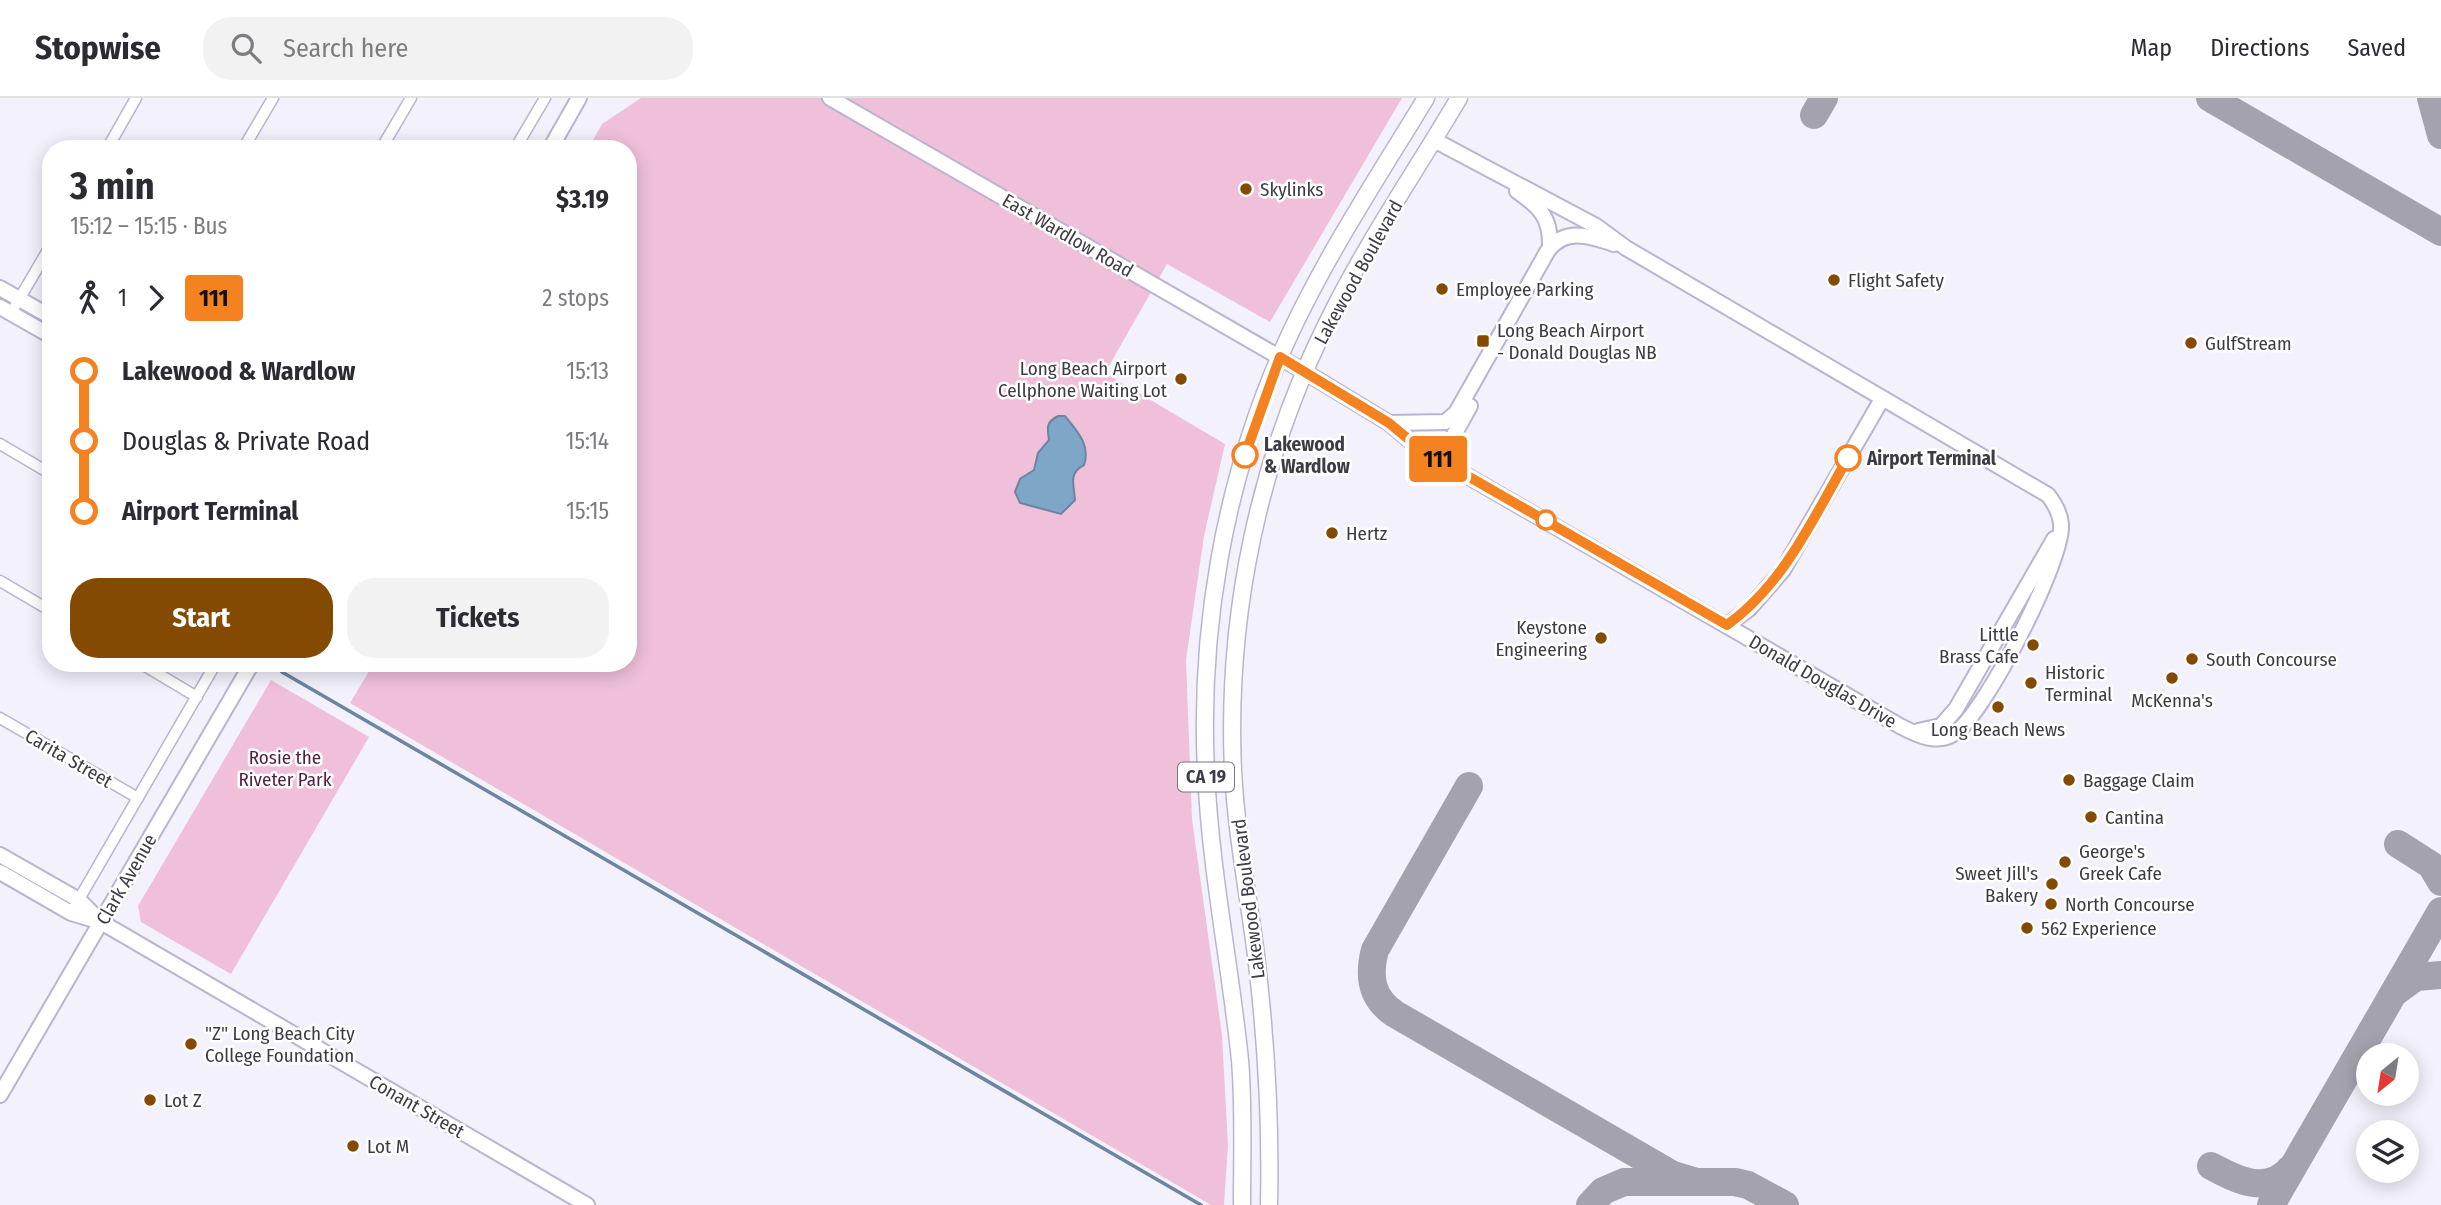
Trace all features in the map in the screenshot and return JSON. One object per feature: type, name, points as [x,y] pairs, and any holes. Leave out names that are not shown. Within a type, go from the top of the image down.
[{"type":"main road","name":"Lakewood Boulevard","points":[[1242,1205],[1243,1123],[1240,1061],[1211,831],[1205,706],[1209,626],[1223,539],[1239,474],[1280,357],[1332,257],[1426,98]]},
{"type":"main road","name":"Lakewood Boulevard","points":[[1269,1205],[1271,1123],[1256,958],[1238,828],[1232,707],[1237,629],[1250,545],[1265,482],[1305,372],[1328,319],[1459,98]]},
{"type":"street","points":[[112,140],[136,98]]},
{"type":"street","points":[[248,140],[273,98]]},
{"type":"street","points":[[386,140],[411,98]]},
{"type":"street","points":[[520,140],[545,98]]},
{"type":"street","points":[[555,140],[579,98]]},
{"type":"street","name":"East Wardlow Road","points":[[830,98],[1305,372]]},
{"type":"street","points":[[1434,140],[1506,180],[1533,190],[1596,226],[1626,248]]},
{"type":"street","points":[[1506,180],[1539,206],[1548,219],[1550,247]]},
{"type":"street","points":[[1389,423],[1444,422],[1456,413],[1550,247],[1559,240],[1577,235],[1626,248]]},
{"type":"street","name":"Donald Douglas Drive","points":[[1305,372],[1389,423],[1419,448],[1909,731],[1930,738],[1942,738],[1962,727],[1993,683],[2034,607],[2053,561],[2061,526],[2057,507],[2048,495],[1626,248]]},
{"type":"street","points":[[42,260],[19,299],[6,310],[42,331]]},
{"type":"street","points":[[0,288],[42,312]]},
{"type":"street","points":[[1440,460],[1473,401],[1478,378]]},
{"type":"street","points":[[1727,625],[1749,609],[1783,570],[1882,399]]},
{"type":"street","points":[[0,444],[42,469]]},
{"type":"street","points":[[0,581],[42,606]]},
{"type":"street","points":[[156,672],[197,696]]},
{"type":"street","name":"Clark Avenue","points":[[75,906],[211,672]]},
{"type":"street","name":"Clark Avenue","points":[[0,1095],[247,672]]},
{"type":"street","name":"Carita Street","points":[[0,718],[138,799]]},
{"type":"street","name":"Conant Street","points":[[0,855],[101,922],[587,1205]]},
{"type":"street","name":"Conant Street","points":[[0,872],[75,906]]},
{"type":"green space","points":[[641,98],[1402,98],[1270,322],[1167,264],[1105,373],[1225,444],[1204,536],[1186,660],[1192,819],[1222,1035],[1228,1145],[1224,1205],[1211,1205],[350,703],[369,672],[637,672],[637,140],[593,140],[602,124]]},
{"type":"green space","name":"Rosie the Riveter Park","points":[[271,680],[369,737],[231,974],[141,922],[138,906]]},
{"type":"water","points":[[1058,416],[1065,416],[1074,427],[1086,451],[1084,465],[1074,476],[1075,500],[1061,514],[1020,503],[1015,492],[1020,479],[1034,470],[1038,453],[1049,440],[1049,423]]},
{"type":"waterway","points":[[282,672],[1201,1205]]},
{"type":"taxiway","points":[[1814,115],[1824,98]]},
{"type":"taxiway","points":[[2210,98],[2441,232]]},
{"type":"taxiway","points":[[2431,98],[2441,135]]},
{"type":"taxiway","points":[[1469,786],[1375,950],[1372,977],[1376,994],[1395,1014],[1673,1175],[1693,1181]]},
{"type":"taxiway","points":[[2398,844],[2431,865],[2441,882]]},
{"type":"taxiway","points":[[2271,1205],[2441,911]]},
{"type":"taxiway","points":[[2394,993],[2416,977],[2441,975]]},
{"type":"taxiway","points":[[2211,1166],[2252,1183],[2272,1181],[2282,1177],[2291,1168]]},
{"type":"taxiway","points":[[1590,1205],[1603,1191],[1624,1182],[1735,1182],[1748,1185],[1785,1205]]},
{"type":"bus line","name":"111","points":[[1245,455],[1280,357],[1389,423],[1419,448],[1727,625],[1749,609],[1783,570],[1848,458]]},
{"type":"place","name":"Skylinks","points":[[1246,189]]},
{"type":"place","name":"Flight Safety","points":[[1834,280]]},
{"type":"place","name":"Employee Parking","points":[[1442,289]]},
{"type":"place","name":"Long Beach Airport - Donald Douglas NB","points":[[1483,341]]},
{"type":"place","name":"GulfStream","points":[[2191,343]]},
{"type":"place","name":"Long Beach Airport Cellphone Waiting Lot","points":[[1181,379]]},
{"type":"place","name":"Lakewood & Wardlow","points":[[1245,455]]},
{"type":"place","name":"Airport Terminal","points":[[1848,458]]},
{"type":"place","name":"Hertz","points":[[1332,533]]},
{"type":"place","name":"Keystone Engineering","points":[[1601,638]]},
{"type":"place","name":"Little Brass Cafe","points":[[2033,645]]},
{"type":"place","name":"South Concourse","points":[[2192,659]]},
{"type":"place","name":"McKenna's","points":[[2172,678]]},
{"type":"place","name":"Historic Terminal","points":[[2031,683]]},
{"type":"place","name":"Long Beach News","points":[[1998,707]]},
{"type":"place","name":"Baggage Claim","points":[[2069,780]]},
{"type":"place","name":"Cantina","points":[[2091,817]]},
{"type":"place","name":"George's Greek Cafe","points":[[2065,862]]},
{"type":"place","name":"Sweet Jill's Bakery","points":[[2052,884]]},
{"type":"place","name":"North Concourse","points":[[2051,904]]},
{"type":"place","name":"562 Experience","points":[[2027,928]]},
{"type":"place","name":"\"Z\" Long Beach City College Foundation","points":[[191,1044]]},
{"type":"place","name":"Lot Z","points":[[150,1100]]},
{"type":"place","name":"Lot M","points":[[353,1146]]}]
